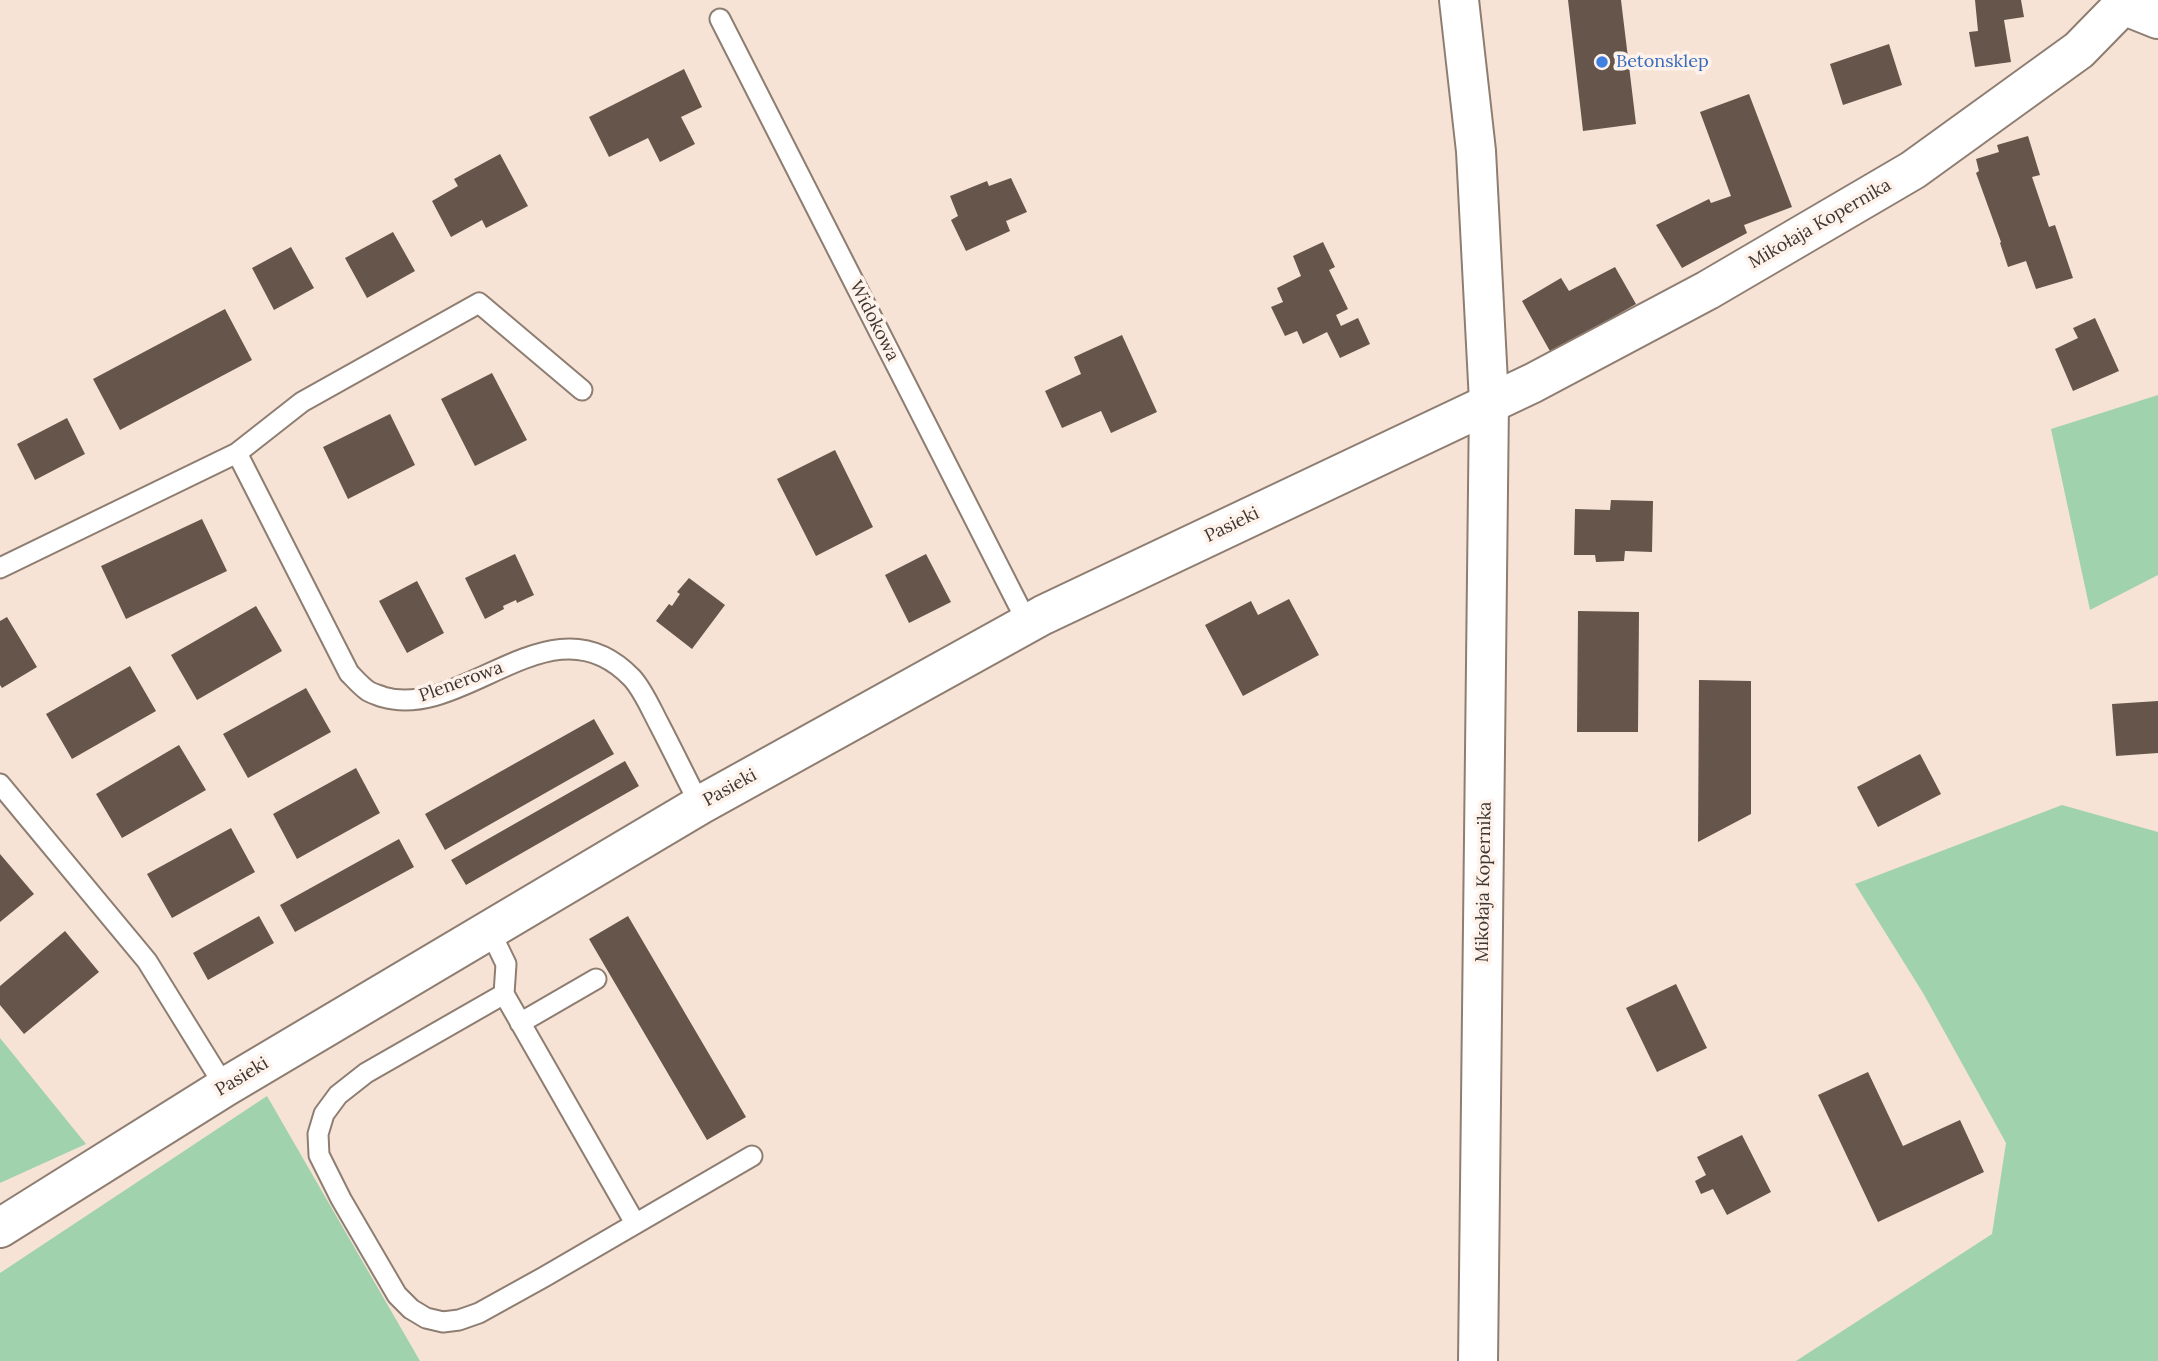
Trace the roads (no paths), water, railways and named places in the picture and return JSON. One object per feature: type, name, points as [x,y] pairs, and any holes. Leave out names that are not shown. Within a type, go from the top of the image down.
[{"type":"street","name":"Mikołaja Kopernika","points":[[1460,0],[1476,151],[1489,402],[1478,1361]]},
{"type":"street","name":"Mikołaja Kopernika","points":[[1489,402],[1533,383],[1708,290],[1913,170],[2134,8]]},
{"type":"street","name":"Pasieki","points":[[0,1228],[225,1087],[700,805],[1028,624],[1489,402]]},
{"type":"lane","name":"Widokowa","points":[[720,19],[1028,624]]},
{"type":"lane","points":[[0,568],[237,453],[302,402],[479,303],[582,390]]},
{"type":"lane","name":"Plenerowa","points":[[237,453],[349,673],[370,693],[394,700],[418,701],[535,654],[561,649],[587,651],[612,662],[633,679],[649,704],[700,805]]},
{"type":"lane","points":[[0,784],[147,961],[225,1087]]},
{"type":"lane","points":[[490,931],[506,964],[504,995],[635,1223]]},
{"type":"lane","points":[[520,1023],[596,979]]},
{"type":"lane","points":[[504,995],[366,1073],[338,1095],[324,1114],[318,1134],[318,1155],[341,1199],[397,1294],[411,1310],[426,1318],[443,1322],[479,1313],[752,1156]]},
{"type":"place","name":"Betonsklep","points":[[1602,62]]}]
